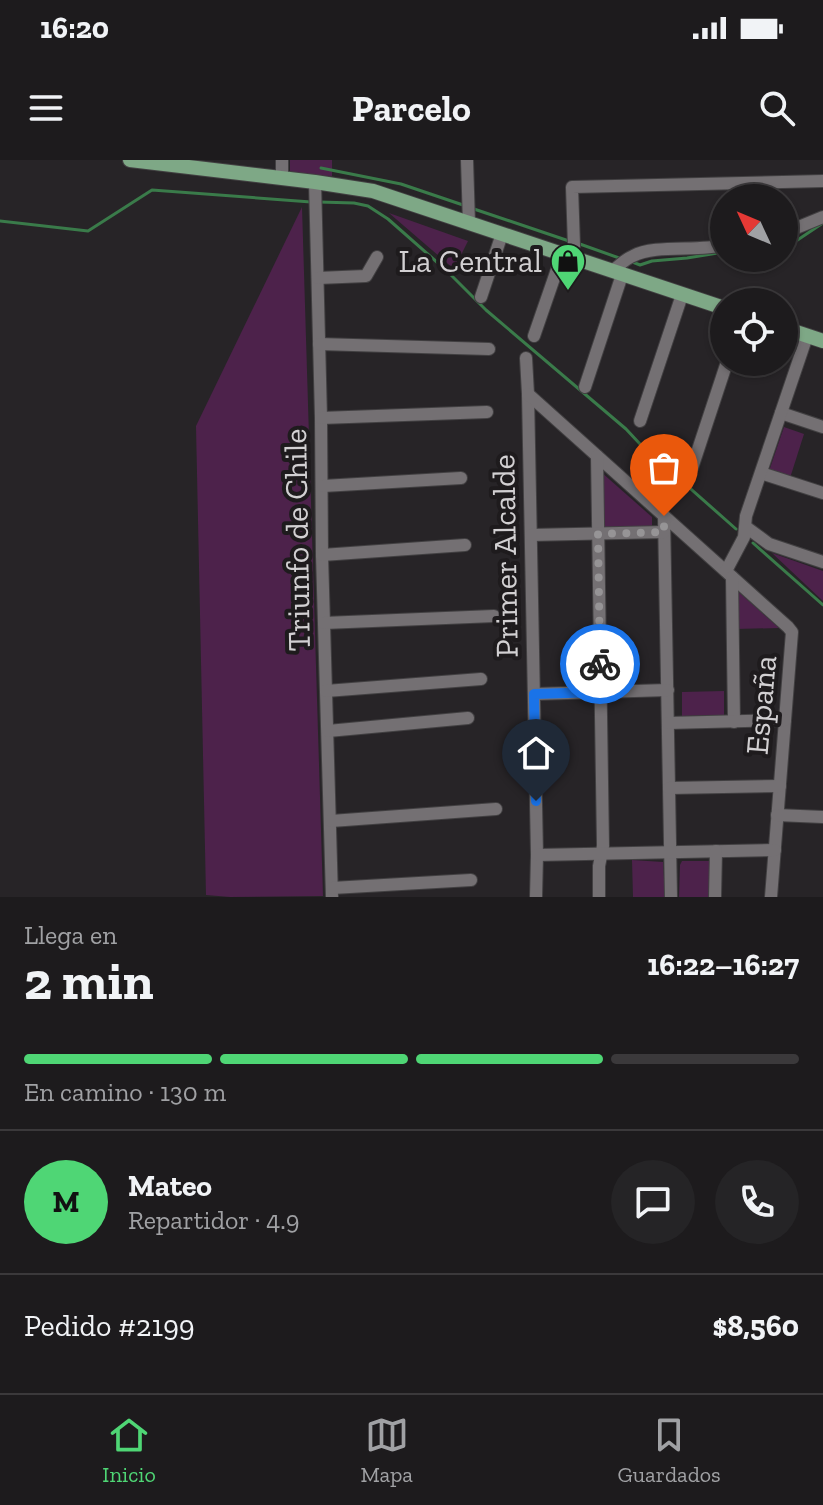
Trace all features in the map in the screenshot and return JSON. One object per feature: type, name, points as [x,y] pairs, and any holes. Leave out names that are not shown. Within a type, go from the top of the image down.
[{"type":"main road","points":[[130,160],[360,188],[389,195],[468,218],[502,234],[570,249],[710,304]]},
{"type":"main road","points":[[798,333],[823,341]]},
{"type":"street","points":[[282,160],[282,178]]},
{"type":"street","points":[[467,160],[468,218]]},
{"type":"street","points":[[534,336],[570,249],[572,187],[823,181]]},
{"type":"street","name":"Triunfo de Chile","points":[[315,182],[332,892]]},
{"type":"street","points":[[798,227],[823,217]]},
{"type":"street","points":[[481,297],[502,234]]},
{"type":"street","points":[[585,387],[618,270],[633,256],[685,248],[710,249]]},
{"type":"street","points":[[318,278],[366,276],[377,257]]},
{"type":"street","points":[[640,421],[682,295]]},
{"type":"street","points":[[734,722],[729,574],[807,336]]},
{"type":"street","points":[[319,344],[489,349]]},
{"type":"street","name":"Primer Alcalde","points":[[526,358],[536,897]]},
{"type":"street","points":[[692,468],[722,376]]},
{"type":"street","name":"España","points":[[528,394],[792,632],[771,897]]},
{"type":"street","points":[[321,418],[487,412]]},
{"type":"street","points":[[781,413],[823,427]]},
{"type":"street","points":[[597,456],[601,692],[599,897]]},
{"type":"street","points":[[761,473],[823,493]]},
{"type":"street","points":[[323,486],[461,478]]},
{"type":"street","points":[[664,516],[671,897]]},
{"type":"street","points":[[746,527],[769,544],[823,562]]},
{"type":"street","points":[[531,535],[664,532]]},
{"type":"street","points":[[322,555],[465,545]]},
{"type":"street","points":[[324,623],[494,616]]},
{"type":"street","points":[[326,691],[481,679]]},
{"type":"street","points":[[534,694],[668,690]]},
{"type":"street","points":[[328,731],[468,718]]},
{"type":"street","points":[[668,723],[785,720]]},
{"type":"street","points":[[669,788],[780,786]]},
{"type":"street","points":[[331,821],[496,809]]},
{"type":"street","points":[[777,815],[823,817]]},
{"type":"street","points":[[537,855],[775,850]]},
{"type":"street","points":[[715,897],[716,851]]},
{"type":"street","points":[[332,892],[471,880]]},
{"type":"shaded area","points":[[290,160],[332,160],[332,176],[290,175]]},
{"type":"shaded area","points":[[302,207],[323,896],[206,895],[196,426]]},
{"type":"shaded area","points":[[389,213],[468,241],[454,269]]},
{"type":"shaded area","points":[[784,427],[804,434],[790,478],[769,471]]},
{"type":"shaded area","points":[[601,472],[652,517],[652,528],[601,528]]},
{"type":"shaded area","points":[[772,553],[823,571],[823,601]]},
{"type":"shaded area","points":[[734,588],[779,628],[735,629]]},
{"type":"shaded area","points":[[724,691],[724,715],[682,716],[682,692]]},
{"type":"shaded area","points":[[632,860],[663,862],[665,897],[633,897]]},
{"type":"shaded area","points":[[682,861],[713,861],[711,897],[679,897]]},
{"type":"waterway","points":[[321,168],[401,184],[463,205]]},
{"type":"waterway","points":[[0,221],[88,231],[152,190],[311,202]]},
{"type":"waterway","points":[[319,202],[368,206],[388,219],[486,310],[626,429],[736,529]]},
{"type":"waterway","points":[[474,209],[569,241]]},
{"type":"waterway","points":[[798,240],[823,223]]},
{"type":"waterway","points":[[577,243],[622,259]]},
{"type":"waterway","points":[[630,261],[640,265],[710,254]]},
{"type":"waterway","points":[[753,543],[823,605]]},
{"type":"way so far","points":[[600,664],[598,534],[664,532],[664,516]]},
{"type":"place","name":"La Central","points":[[568,292]]},
{"type":"route","points":[[536,801],[534,694],[601,692],[600,664]]}]
